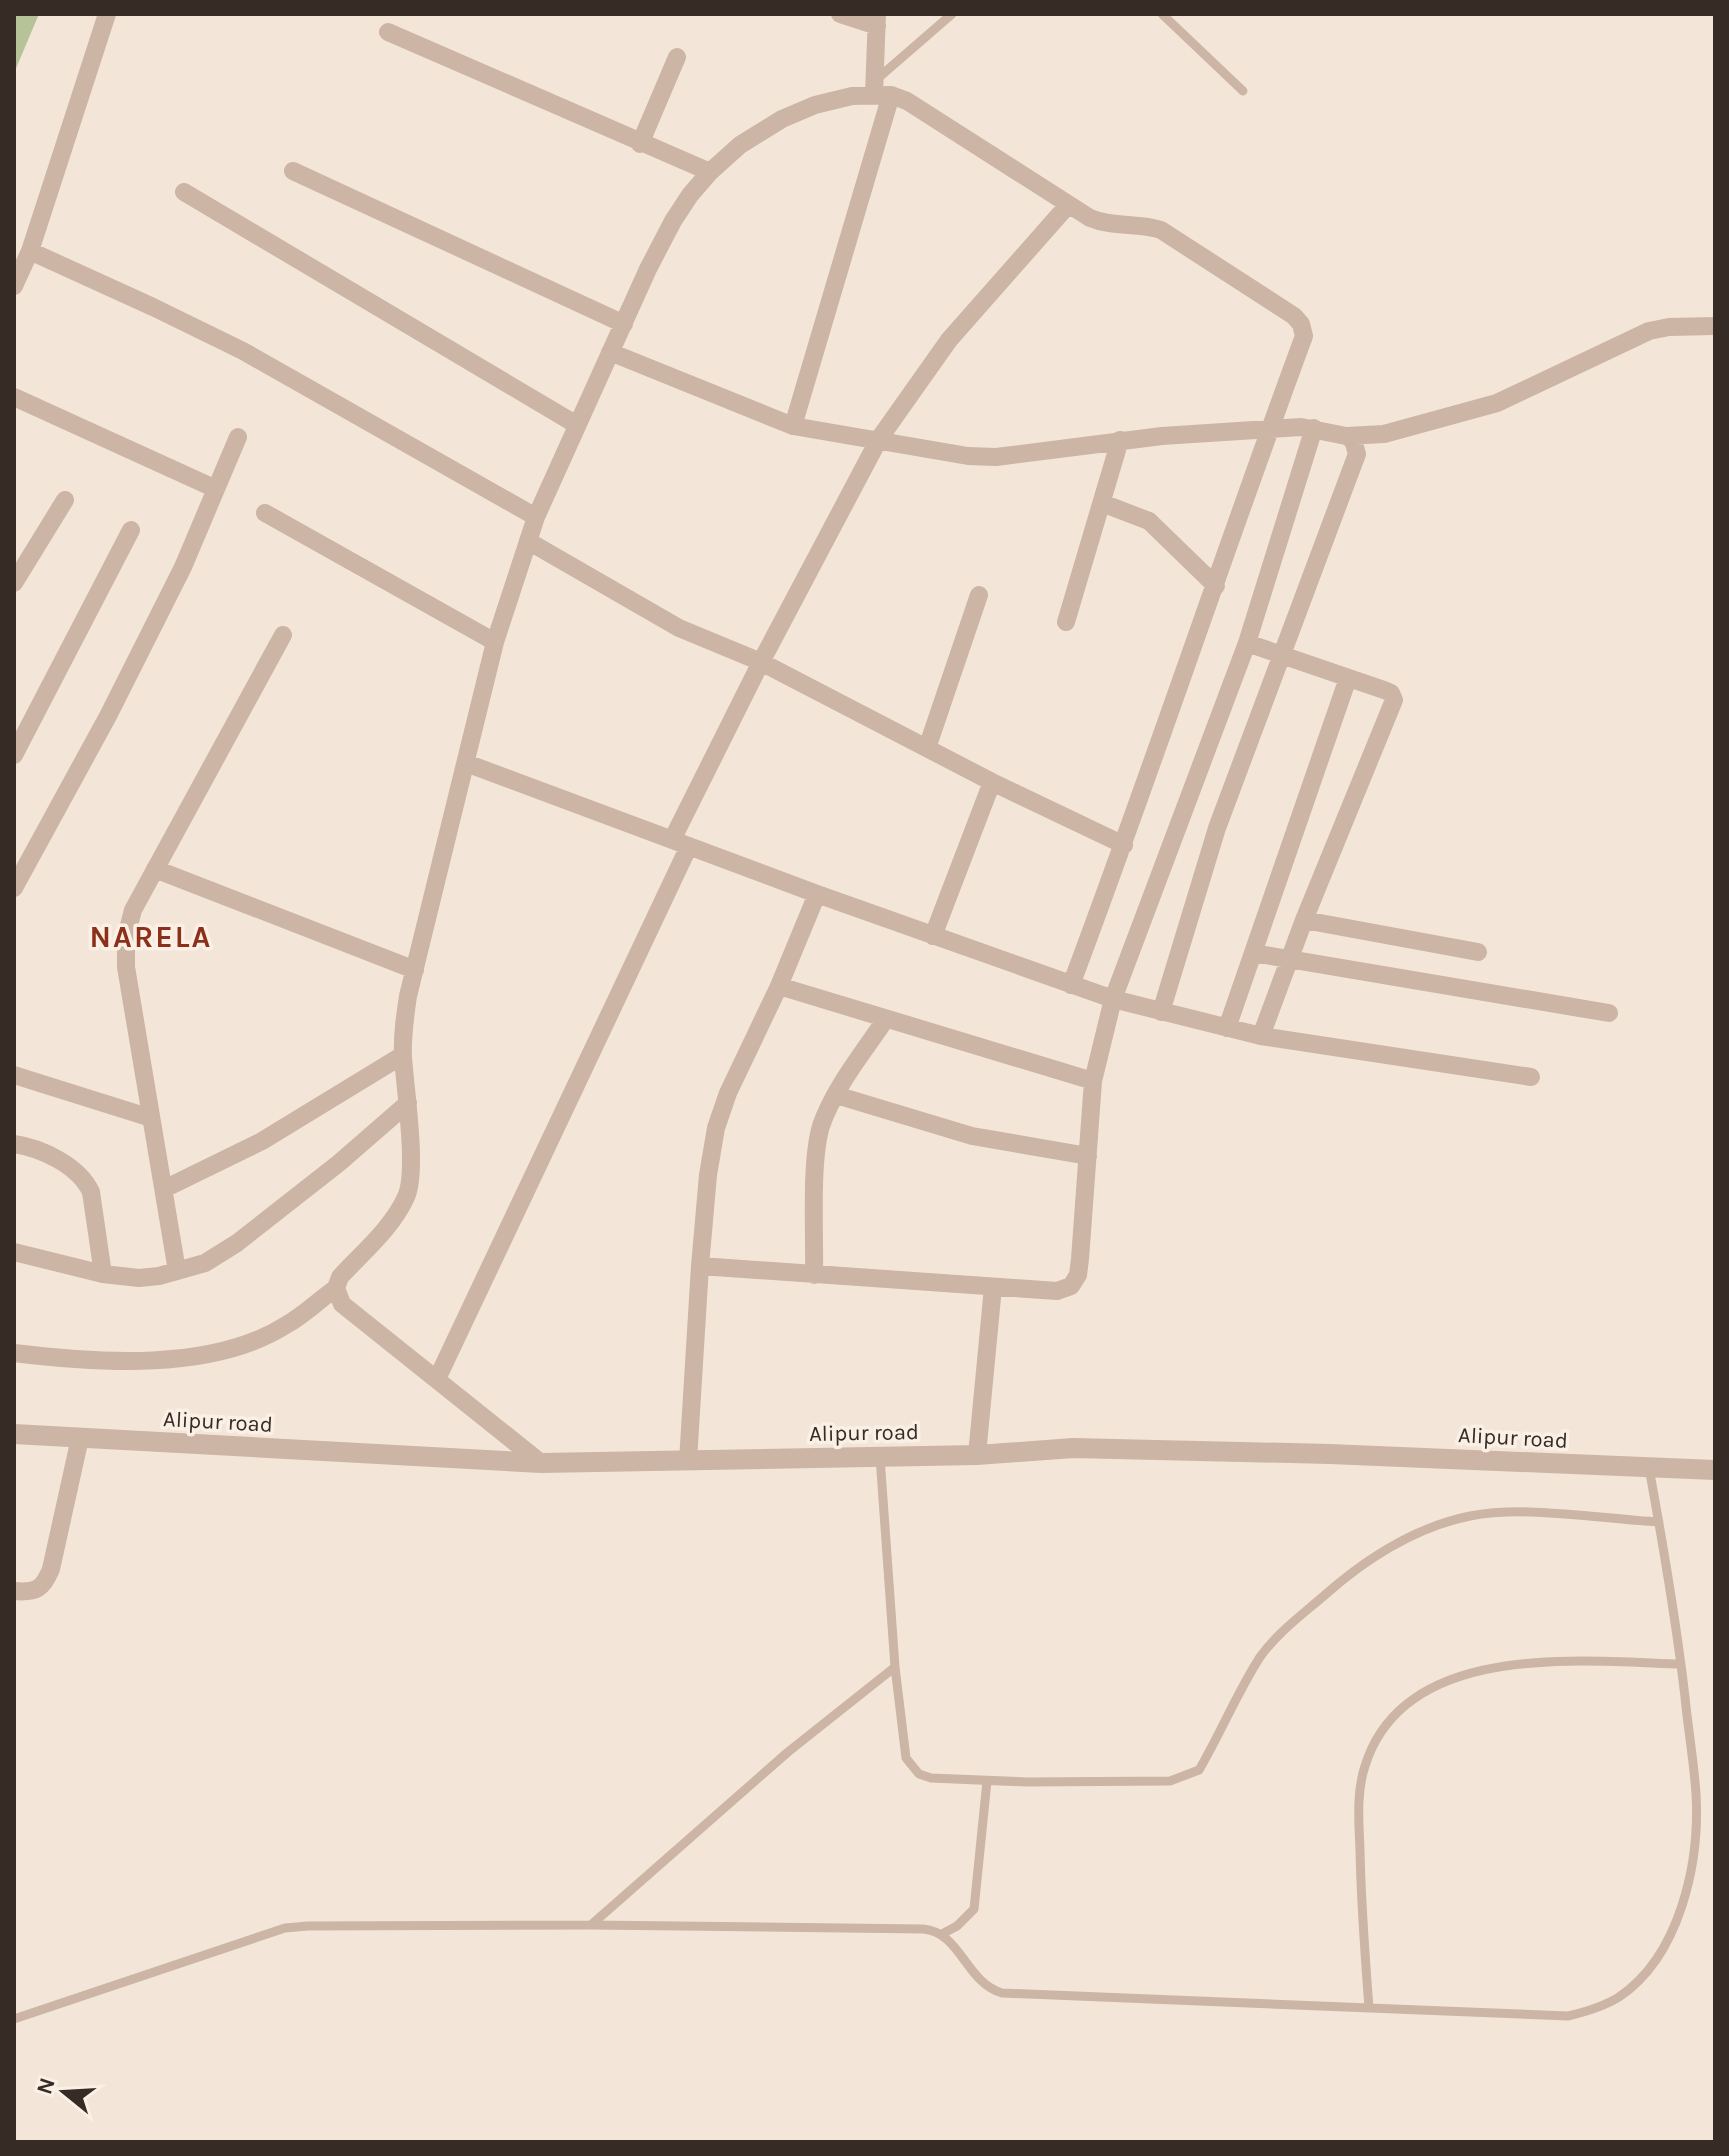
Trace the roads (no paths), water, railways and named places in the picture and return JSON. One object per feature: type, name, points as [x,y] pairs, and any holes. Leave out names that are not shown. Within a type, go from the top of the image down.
[{"type":"street","points":[[14,286],[30,251],[107,14]]},
{"type":"street","points":[[793,426],[880,90],[877,20],[840,14]]},
{"type":"street","points":[[388,32],[710,172]]},
{"type":"street","points":[[640,144],[677,57]]},
{"type":"street","points":[[14,1353],[107,1361],[163,1358],[222,1350],[258,1339],[286,1326],[336,1288],[340,1277],[399,1211],[408,1193],[411,1171],[403,1055],[404,1022],[495,642],[536,517],[610,352],[673,221],[690,195],[740,145],[782,119],[815,105],[880,90],[907,101],[1068,205],[1104,224],[1141,224],[1161,230],[1294,316],[1301,324],[1304,336],[1268,430],[1124,845],[1071,985]]},
{"type":"street","points":[[293,171],[624,324]]},
{"type":"street","points":[[184,192],[577,425]]},
{"type":"street","points":[[437,1379],[761,662],[879,439],[949,340],[1068,205]]},
{"type":"street","points":[[30,251],[243,351],[536,517]]},
{"type":"street","points":[[1346,436],[1384,434],[1497,403],[1649,331],[1669,327],[1715,326]]},
{"type":"street","points":[[610,352],[793,426],[983,457],[1120,440],[1268,430],[1314,428],[1353,440],[1357,454],[1217,828],[1161,1012]]},
{"type":"street","points":[[14,397],[216,489]]},
{"type":"street","points":[[700,1266],[1057,1291],[1071,1286],[1078,1275],[1080,1259],[1093,1081],[1113,999],[1247,643],[1314,428]]},
{"type":"street","points":[[14,888],[108,716],[183,567],[238,437]]},
{"type":"street","points":[[1066,622],[1120,440]]},
{"type":"street","points":[[14,583],[65,500]]},
{"type":"street","points":[[1102,503],[1149,521],[1216,586]]},
{"type":"street","points":[[265,513],[495,642]]},
{"type":"street","points":[[14,755],[131,530]]},
{"type":"street","points":[[528,541],[679,628],[761,662],[992,782],[1124,845]]},
{"type":"street","points":[[927,748],[979,595]]},
{"type":"street","points":[[177,1271],[126,967],[126,937],[133,910],[283,635]]},
{"type":"street","points":[[1247,643],[1391,693],[1394,700],[1304,920],[1261,1036]]},
{"type":"street","points":[[1227,1028],[1348,678]]},
{"type":"street","points":[[466,763],[817,894],[1113,999],[1261,1036],[1531,1077]]},
{"type":"street","points":[[933,936],[992,782]]},
{"type":"street","points":[[155,869],[415,970]]},
{"type":"street","points":[[688,1461],[700,1266],[708,1175],[716,1128],[728,1093],[779,986],[817,894]]},
{"type":"street","points":[[1304,920],[1478,952]]},
{"type":"street","points":[[1253,953],[1609,1013]]},
{"type":"street","points":[[779,986],[1093,1081]]},
{"type":"street","points":[[814,1275],[820,1129],[836,1095],[885,1020]]},
{"type":"street","points":[[164,1189],[262,1141],[403,1055]]},
{"type":"street","points":[[14,1075],[151,1118]]},
{"type":"street","points":[[836,1095],[972,1136],[1088,1156]]},
{"type":"street","points":[[14,1252],[103,1274],[139,1278],[205,1263],[237,1243],[339,1163],[408,1103]]},
{"type":"street","points":[[14,1144],[70,1165],[86,1180],[91,1192],[103,1274]]},
{"type":"street","points":[[977,1455],[993,1287]]},
{"type":"street","points":[[336,1288],[342,1304],[541,1463]]},
{"type":"street","name":"Alipur road","points":[[14,1434],[541,1463],[977,1455],[1089,1448],[1330,1454],[1715,1470]]},
{"type":"street","points":[[14,1591],[36,1591],[44,1586],[51,1569],[80,1438]]},
{"type":"lane","points":[[880,90],[952,14]]},
{"type":"lane","points":[[1162,14],[1243,91]]},
{"type":"lane","points":[[880,1457],[895,1667],[906,1758],[919,1774],[931,1778],[1170,1781],[1199,1770],[1260,1658],[1281,1631],[1351,1572],[1389,1547],[1471,1516],[1510,1513],[1574,1515],[1659,1522]]},
{"type":"lane","points":[[14,2019],[285,1928],[308,1926],[923,1929],[942,1934],[984,1985],[1002,1993],[1568,2016],[1593,2009],[1618,1997],[1655,1962],[1671,1934],[1691,1874],[1696,1795],[1681,1664],[1649,1468]]},
{"type":"lane","points":[[1369,2008],[1362,1920],[1359,1799],[1365,1765],[1382,1731],[1400,1709],[1431,1688],[1474,1672],[1506,1666],[1550,1661],[1681,1664]]},
{"type":"lane","points":[[591,1925],[788,1752],[895,1667]]},
{"type":"lane","points":[[942,1934],[957,1926],[974,1909],[987,1781]]},
{"type":"district","name":"NARELA","points":[[151,937]]}]
